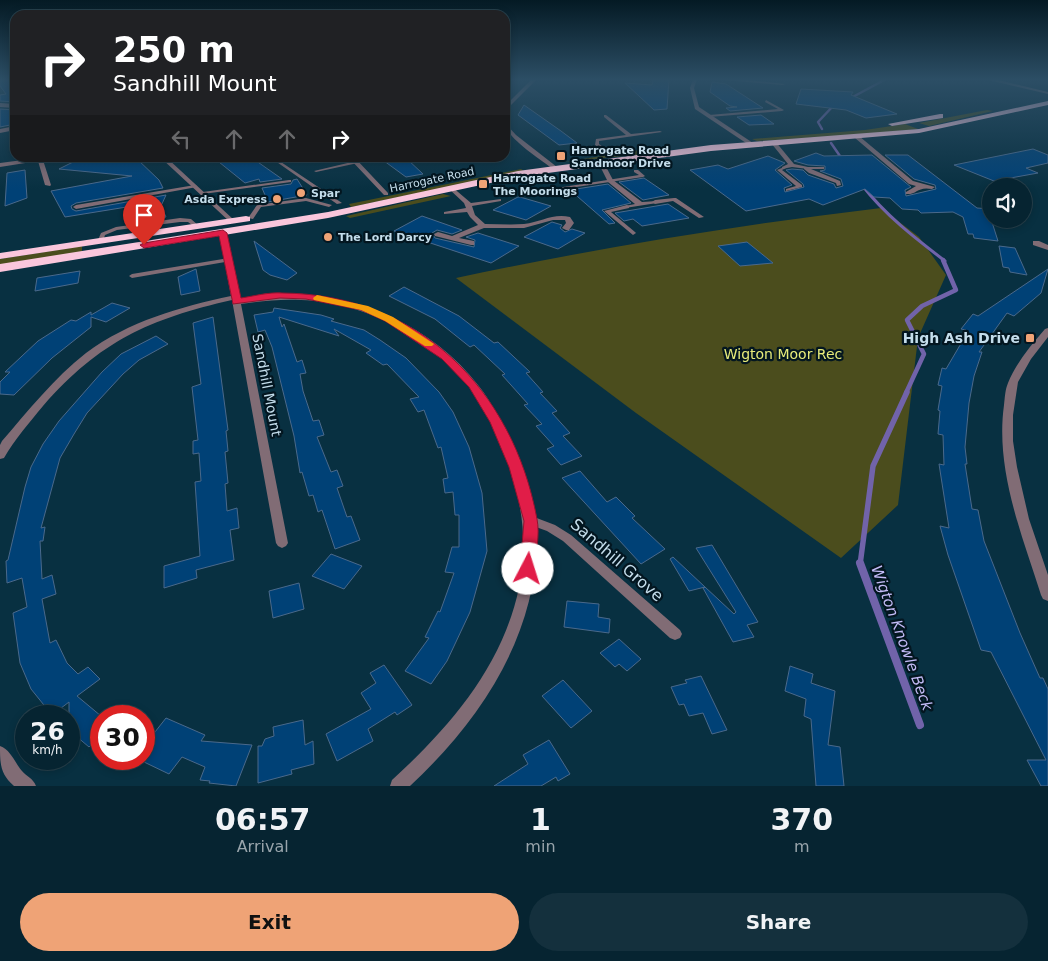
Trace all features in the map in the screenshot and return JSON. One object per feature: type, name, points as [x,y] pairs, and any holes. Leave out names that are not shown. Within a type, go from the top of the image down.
[{"type":"highway","name":"Harrogate Road","points":[[0,256],[251,218],[329,210],[339,203],[547,161],[740,137],[872,127],[943,116]]},
{"type":"highway","name":"Harrogate Road","points":[[0,268],[223,233],[329,210],[555,168],[751,144],[856,137],[938,127],[987,116]]},
{"type":"highway","points":[[910,121],[920,127],[938,127]]},
{"type":"highway","points":[[232,221],[254,221],[329,210]]},
{"type":"highway","points":[[101,240],[101,245],[156,239],[171,241]]},
{"type":"street","points":[[709,116],[751,144]]},
{"type":"street","points":[[510,131],[555,168]]},
{"type":"street","points":[[856,137],[910,182],[932,187]]},
{"type":"street","points":[[773,142],[792,165]]},
{"type":"street","points":[[0,165],[20,162]]},
{"type":"street","points":[[41,162],[48,186]]},
{"type":"street","points":[[168,162],[232,221]]},
{"type":"street","points":[[356,162],[386,194]]},
{"type":"street","points":[[601,162],[610,181],[641,204]]},
{"type":"street","points":[[784,168],[792,165],[806,168]]},
{"type":"street","points":[[908,193],[921,186]]},
{"type":"street","points":[[451,188],[469,207],[472,216],[483,226]]},
{"type":"street","points":[[446,213],[499,200]]},
{"type":"street","points":[[627,207],[655,202]]},
{"type":"street","points":[[452,238],[483,226],[517,228],[557,216],[568,218],[570,223],[566,228]]},
{"type":"street","name":"Sandhill Mount","points":[[223,233],[282,543]]},
{"type":"street","points":[[438,234],[471,243]]},
{"type":"street","points":[[1036,243],[1048,248]]},
{"type":"street","points":[[0,455],[3,444],[67,375],[109,342],[179,310],[236,299],[280,295],[306,296],[337,301],[364,308],[396,323],[446,357],[473,385],[496,422],[516,467],[531,521],[530,555],[524,596],[509,643],[488,685],[463,721],[428,760],[398,786]]},
{"type":"street","points":[[1048,331],[1039,340],[1011,388],[1006,440],[1022,513],[1048,595]]},
{"type":"street","name":"Sandhill Grove","points":[[531,521],[551,528],[567,538],[675,634]]},
{"type":"street","points":[[0,754],[18,783]]},
{"type":"lane","points":[[605,116],[630,136]]},
{"type":"lane","points":[[608,152],[597,144],[597,140],[660,132]]},
{"type":"lane","points":[[279,162],[339,203]]},
{"type":"lane","points":[[316,171],[347,162]]},
{"type":"lane","points":[[784,168],[778,170],[800,186],[788,190]]},
{"type":"lane","points":[[806,168],[822,168]]},
{"type":"lane","points":[[806,168],[811,172],[838,182],[839,185]]},
{"type":"lane","points":[[563,188],[643,176],[636,171]]},
{"type":"lane","points":[[203,193],[289,181]]},
{"type":"lane","points":[[76,207],[195,186]]},
{"type":"lane","points":[[655,202],[674,198],[701,217]]},
{"type":"lane","points":[[627,207],[607,211],[633,232]]},
{"type":"lane","points":[[132,276],[228,260]]},
{"type":"green space","points":[[957,116],[973,116],[929,126],[919,123]]},
{"type":"green space","points":[[905,124],[918,129],[872,134],[757,141],[752,139],[865,130]]},
{"type":"green space","points":[[658,147],[664,152],[564,162]]},
{"type":"green space","points":[[521,169],[524,171],[351,207],[349,204]]},
{"type":"green space","points":[[443,194],[451,196],[350,218],[346,216]]},
{"type":"green space","name":"Wigton Moor Rec","points":[[881,208],[919,237],[946,275],[918,338],[898,505],[841,558],[636,413],[456,278],[668,238]]},
{"type":"green space","points":[[82,246],[82,252],[0,265],[0,259]]},
{"type":"building","points":[[0,116],[10,116],[10,125],[0,127]]},
{"type":"building","points":[[519,116],[539,116],[577,143],[559,145]]},
{"type":"building","points":[[762,116],[774,124],[749,125],[737,117]]},
{"type":"building","points":[[860,116],[884,116],[866,118]]},
{"type":"building","points":[[1033,149],[1048,155],[1048,163],[1026,168],[1038,173],[1010,178],[986,178],[954,165]]},
{"type":"building","points":[[816,153],[824,156],[872,155],[911,187],[905,190],[906,196],[936,189],[935,185],[914,179],[885,155],[908,155],[977,208],[982,208],[982,228],[994,228],[998,241],[974,238],[973,234],[968,234],[963,217],[953,212],[921,213],[918,210],[902,209],[890,198],[874,197],[865,189],[823,205],[809,199],[746,211],[690,170],[718,165],[728,169],[768,156],[785,163],[775,170],[792,185],[784,188],[785,192],[804,187],[786,170],[792,169],[803,170],[808,175],[834,184],[836,188],[843,186],[841,179],[820,171],[825,170],[825,166],[808,165],[794,161]]},
{"type":"building","points":[[73,162],[140,162],[159,180],[163,188],[76,203],[71,206],[72,209],[76,211],[166,195],[161,206],[166,217],[125,223],[139,205],[65,217],[51,191],[132,176],[59,169]]},
{"type":"building","points":[[219,162],[258,162],[282,179],[260,182],[259,179],[245,183]]},
{"type":"building","points":[[385,162],[410,162],[423,174],[406,177]]},
{"type":"building","points":[[25,170],[27,198],[5,206],[7,173]]},
{"type":"building","points":[[644,178],[669,195],[643,200],[619,182]]},
{"type":"building","points":[[297,179],[307,195],[268,202],[262,188],[291,184],[293,180]]},
{"type":"building","points":[[608,184],[631,203],[602,210],[615,223],[609,224],[570,190]]},
{"type":"building","points":[[518,197],[551,206],[526,220],[493,210]]},
{"type":"building","points":[[668,204],[689,218],[642,226],[633,219],[624,221],[615,213]]},
{"type":"building","points":[[422,216],[462,230],[452,234],[437,230],[432,233],[435,238],[474,247],[475,240],[466,237],[478,233],[519,246],[491,263],[394,231]]},
{"type":"building","points":[[552,222],[562,225],[560,228],[565,232],[572,229],[585,233],[558,249],[524,237]]},
{"type":"building","points":[[254,241],[297,273],[287,280],[270,275],[263,270]]},
{"type":"building","points":[[747,242],[773,263],[740,266],[718,246]]},
{"type":"building","points":[[999,246],[1015,248],[1027,275],[1010,272],[1009,268],[1003,267]]},
{"type":"building","points":[[196,269],[200,291],[181,295],[178,277]]},
{"type":"building","points":[[1048,269],[1041,293],[1014,316],[1007,313],[979,352],[982,352],[974,376],[969,403],[965,447],[967,464],[965,464],[972,509],[978,510],[984,541],[1020,633],[1040,678],[1043,678],[1048,689],[1048,786],[1041,786],[1027,760],[1046,760],[991,652],[981,650],[948,555],[940,526],[949,528],[939,464],[944,465],[943,435],[938,434],[940,411],[938,410],[942,386],[938,385],[942,368],[946,369],[966,335],[963,334],[966,330],[961,329],[973,314],[978,316]]},
{"type":"building","points":[[80,271],[78,283],[35,291],[37,278]]},
{"type":"building","points":[[404,287],[459,316],[494,343],[498,342],[530,372],[526,373],[543,392],[540,393],[557,411],[552,413],[570,433],[563,436],[582,456],[561,465],[547,449],[554,446],[536,426],[542,424],[524,405],[528,404],[502,375],[505,374],[474,345],[470,347],[435,319],[389,296]]},
{"type":"building","points":[[112,303],[130,308],[106,322],[91,317],[91,327],[52,358],[14,395],[0,394],[0,382],[10,372],[5,372],[38,341],[71,320],[76,321],[91,312],[91,315]]},
{"type":"building","points":[[274,308],[321,315],[334,319],[331,321],[364,330],[406,358],[439,392],[453,412],[469,447],[482,493],[487,551],[470,612],[447,661],[431,684],[405,671],[429,638],[425,637],[438,611],[440,612],[454,573],[445,572],[452,547],[459,547],[459,515],[455,515],[453,492],[445,493],[443,479],[448,478],[441,447],[438,448],[424,410],[418,412],[410,399],[419,397],[387,364],[383,365],[366,353],[371,350],[334,329],[339,336],[279,317],[282,327],[284,324],[297,362],[302,360],[306,373],[300,374],[303,391],[313,421],[319,420],[324,435],[317,437],[331,472],[337,470],[343,486],[337,488],[347,517],[351,516],[360,540],[335,549],[322,510],[318,512],[313,495],[309,496],[302,472],[300,473],[294,436],[272,347],[265,330],[258,332],[254,315],[273,312]]},
{"type":"building","points":[[213,317],[228,430],[226,431],[228,451],[225,452],[228,483],[225,484],[227,511],[237,508],[239,528],[230,530],[234,560],[196,570],[197,578],[164,588],[164,566],[200,556],[195,482],[201,481],[199,453],[193,454],[193,441],[198,440],[192,387],[201,384],[193,323]]},
{"type":"building","points":[[156,336],[168,344],[139,360],[123,374],[87,413],[60,458],[41,528],[45,527],[43,541],[40,541],[42,579],[52,575],[56,594],[42,599],[50,643],[56,640],[67,663],[78,674],[88,667],[100,679],[77,696],[90,707],[89,747],[80,739],[80,705],[69,705],[69,702],[65,705],[44,705],[31,689],[20,663],[13,613],[27,607],[22,578],[7,583],[6,561],[8,560],[31,467],[43,444],[59,421],[102,372],[121,354]]},
{"type":"building","points":[[580,471],[607,502],[616,497],[635,516],[632,518],[665,549],[641,564],[562,478]]},
{"type":"building","points":[[712,545],[758,622],[747,625],[754,637],[733,642],[703,588],[705,587],[734,614],[736,612],[696,548]]},
{"type":"building","points":[[331,554],[362,566],[344,589],[312,576]]},
{"type":"building","points":[[673,557],[705,587],[689,591],[670,559]]},
{"type":"building","points":[[299,583],[304,609],[273,618],[269,591]]},
{"type":"building","points":[[567,601],[599,604],[598,617],[610,619],[609,633],[564,627]]},
{"type":"building","points":[[619,639],[641,659],[627,671],[619,664],[615,667],[600,653]]},
{"type":"building","points":[[384,665],[412,705],[397,715],[395,712],[368,729],[373,741],[337,761],[326,734],[371,709],[361,693],[376,683],[370,673]]},
{"type":"building","points":[[790,666],[813,674],[811,683],[835,691],[828,745],[840,747],[844,786],[816,786],[811,719],[804,716],[806,699],[785,691]]},
{"type":"building","points":[[701,676],[727,730],[712,734],[703,713],[689,716],[684,704],[679,705],[671,687],[687,683],[685,680]]},
{"type":"building","points":[[563,680],[592,711],[571,728],[542,696]]},
{"type":"building","points":[[166,718],[205,735],[201,741],[252,745],[236,786],[209,783],[210,781],[200,780],[205,767],[182,757],[169,774],[155,767],[155,732]]},
{"type":"building","points":[[303,720],[305,745],[313,741],[314,764],[291,770],[292,774],[258,783],[258,746],[262,746],[265,739],[274,736],[273,727]]},
{"type":"building","points":[[549,740],[570,774],[558,781],[556,777],[541,786],[494,786],[528,764],[523,755]]},
{"type":"waterway","name":"Wigton Knowle Beck","points":[[822,129],[818,122],[824,116]]},
{"type":"waterway","name":"Wigton Knowle Beck","points":[[831,143],[842,159]]},
{"type":"waterway","name":"Wigton Knowle Beck","points":[[862,185],[890,216],[945,261]]},
{"type":"waterway","name":"Wigton Knowle Beck","points":[[906,393],[924,354],[907,320],[922,306],[956,290],[943,260]]},
{"type":"waterway","name":"Wigton Knowle Beck","points":[[860,564],[873,466],[907,392]]},
{"type":"waterway","name":"Wigton Knowle Beck","points":[[860,564],[920,725]]},
{"type":"slow traffic","points":[[317,298],[364,308],[389,319],[429,344]]},
{"type":"place","name":"Harrogate Road Sandmoor Drive","points":[[561,156]]},
{"type":"place","name":"Harrogate Road The Moorings","points":[[483,184]]},
{"type":"place","name":"Spar","points":[[301,193]]},
{"type":"place","name":"Asda Express","points":[[277,199]]},
{"type":"place","name":"The Lord Darcy","points":[[328,237]]},
{"type":"place","name":"High Ash Drive","points":[[1030,338]]},
{"type":"route","points":[[144,245],[223,233],[237,302],[280,295],[306,296],[364,308],[389,319],[416,335],[446,357],[473,385],[496,422],[516,467],[531,521],[528,569]]}]
